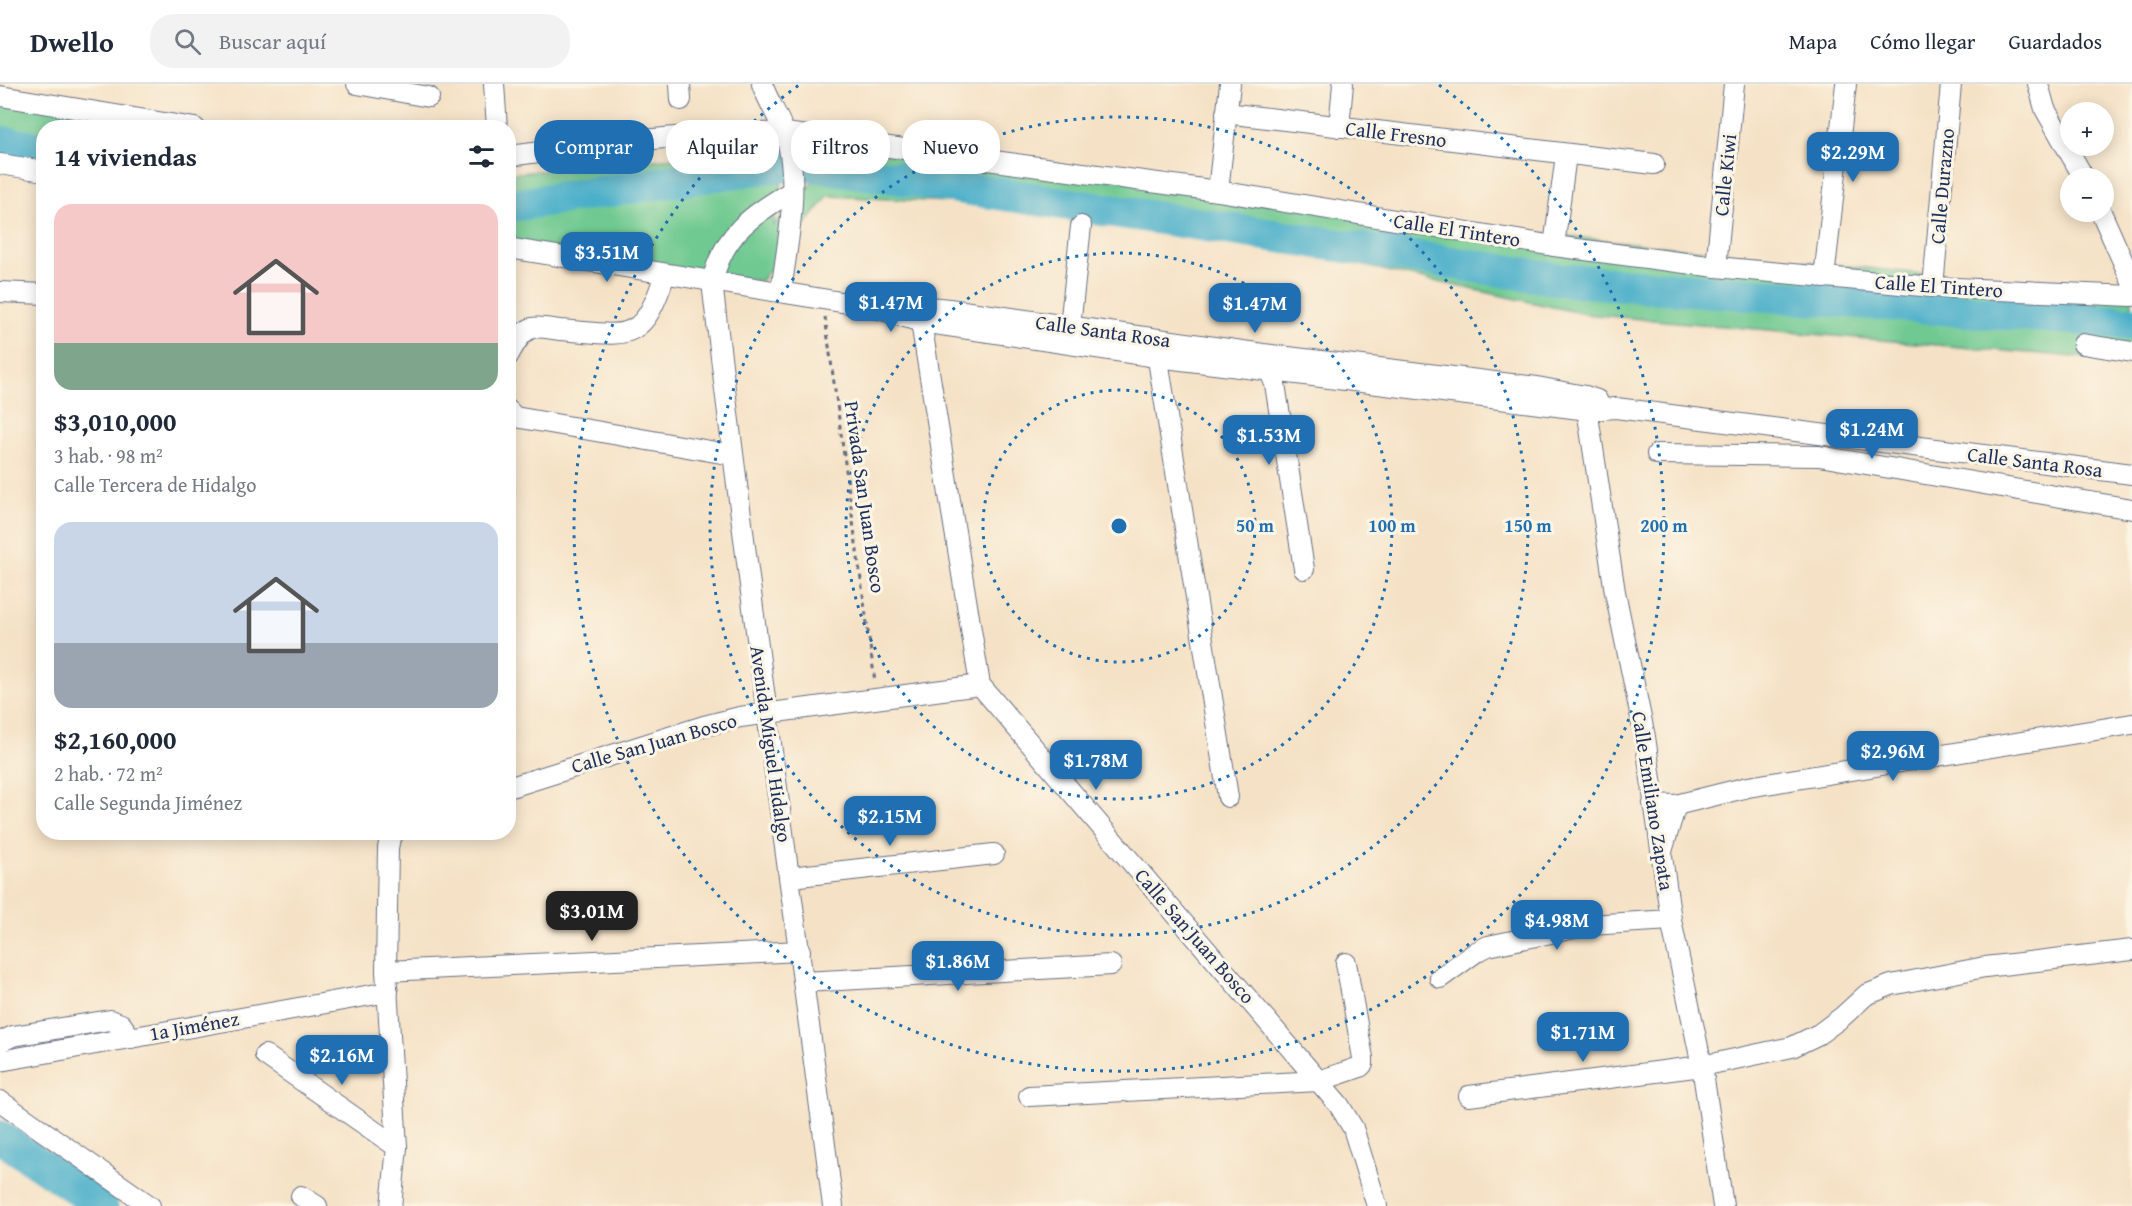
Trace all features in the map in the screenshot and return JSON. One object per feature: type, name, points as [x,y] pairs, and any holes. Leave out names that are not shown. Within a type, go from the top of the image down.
[{"type":"street","points":[[357,84],[392,87],[429,97]]},
{"type":"street","points":[[494,84],[496,120]]},
{"type":"street","points":[[762,84],[787,140],[792,186],[790,224],[781,292]]},
{"type":"street","points":[[1218,191],[1230,84]]},
{"type":"street","points":[[1339,127],[1343,84]]},
{"type":"street","name":"Calle Kiwi","points":[[1716,267],[1734,84]]},
{"type":"street","points":[[1824,278],[1846,84]]},
{"type":"street","name":"Calle Durazno","points":[[1933,287],[1951,84]]},
{"type":"street","points":[[2038,84],[2045,109],[2078,168]]},
{"type":"street","points":[[0,96],[146,120]]},
{"type":"street","name":"Calle Fresno","points":[[1226,113],[1654,164]]},
{"type":"street","name":"Calle El Tintero","points":[[516,155],[684,135],[742,132],[787,140],[1218,191],[1554,246],[1716,267],[1933,287],[2132,296]]},
{"type":"street","points":[[1554,246],[1566,155]]},
{"type":"street","points":[[0,164],[36,170]]},
{"type":"street","points":[[712,282],[716,262],[733,235],[792,186]]},
{"type":"street","points":[[2107,222],[2125,254],[2132,282]]},
{"type":"street","points":[[1070,326],[1081,226]]},
{"type":"street","name":"Calle Santa Rosa","points":[[516,249],[822,299],[872,308],[921,322],[1039,331],[2132,474]]},
{"type":"street","points":[[516,343],[520,336],[532,328],[613,334],[629,332],[644,320],[656,303],[665,274]]},
{"type":"street","name":"Avenida Miguel Hidalgo","points":[[712,282],[766,715],[833,1206]]},
{"type":"street","points":[[0,292],[36,294]]},
{"type":"street","name":"Calle Santa Rosa","points":[[872,308],[939,308],[1039,331],[1070,326],[1156,348]]},
{"type":"street","points":[[921,322],[980,685]]},
{"type":"street","points":[[2084,344],[2132,352]]},
{"type":"street","points":[[1156,348],[1228,798]]},
{"type":"street","points":[[1266,362],[1275,384],[1304,569]]},
{"type":"street","name":"Calle Emiliano Zapata","points":[[1586,403],[1615,592],[1645,736],[1671,920],[1702,1066],[1723,1206]]},
{"type":"street","points":[[516,417],[733,455]]},
{"type":"street","points":[[1657,454],[1819,456],[2132,509]]},
{"type":"street","name":"Calle San Juan Bosco","points":[[516,785],[704,726],[740,717],[980,685],[1339,1105],[1353,1128],[1377,1206]]},
{"type":"street","points":[[1653,804],[1676,805],[1748,787],[2132,724]]},
{"type":"street","points":[[1661,857],[1676,805]]},
{"type":"street","points":[[391,1206],[397,1147],[387,971],[392,840]]},
{"type":"street","points":[[790,878],[994,854]]},
{"type":"street","points":[[1440,978],[1488,946],[1588,925],[1671,920]]},
{"type":"street","points":[[1469,1096],[1702,1066],[1792,1047],[1819,1034],[1842,1017],[1866,994],[1891,985],[1985,967],[2132,950]]},
{"type":"street","points":[[387,971],[800,951]]},
{"type":"street","points":[[1029,1096],[1320,1081],[1360,1067],[1363,1064],[1346,963]]},
{"type":"street","points":[[804,982],[1111,965]]},
{"type":"street","name":"1a Jiménez","points":[[0,1061],[388,992]]},
{"type":"street","points":[[0,1042],[13,1036],[110,1020],[121,1024],[131,1038]]},
{"type":"street","points":[[265,1055],[397,1147]]},
{"type":"street","points":[[0,1101],[150,1206]]},
{"type":"path","name":"Privada San Juan Bosco","points":[[822,299],[877,699]]},
{"type":"green space","points":[[0,95],[133,120],[36,120],[36,170],[0,163]]},
{"type":"green space","points":[[789,147],[773,226],[821,174],[890,174],[890,148],[902,149],[902,174],[1000,174],[1000,163],[1357,214],[2132,296],[2132,362],[1585,314],[1108,210],[828,196],[761,281],[516,249],[516,173],[534,172],[534,174],[654,174],[654,160],[666,159],[666,174],[779,174],[779,148]]},
{"type":"waterway","points":[[0,142],[36,148]]},
{"type":"waterway","points":[[516,205],[767,167],[811,165],[1564,280],[2132,323]]},
{"type":"waterway","points":[[0,1137],[102,1206]]}]
